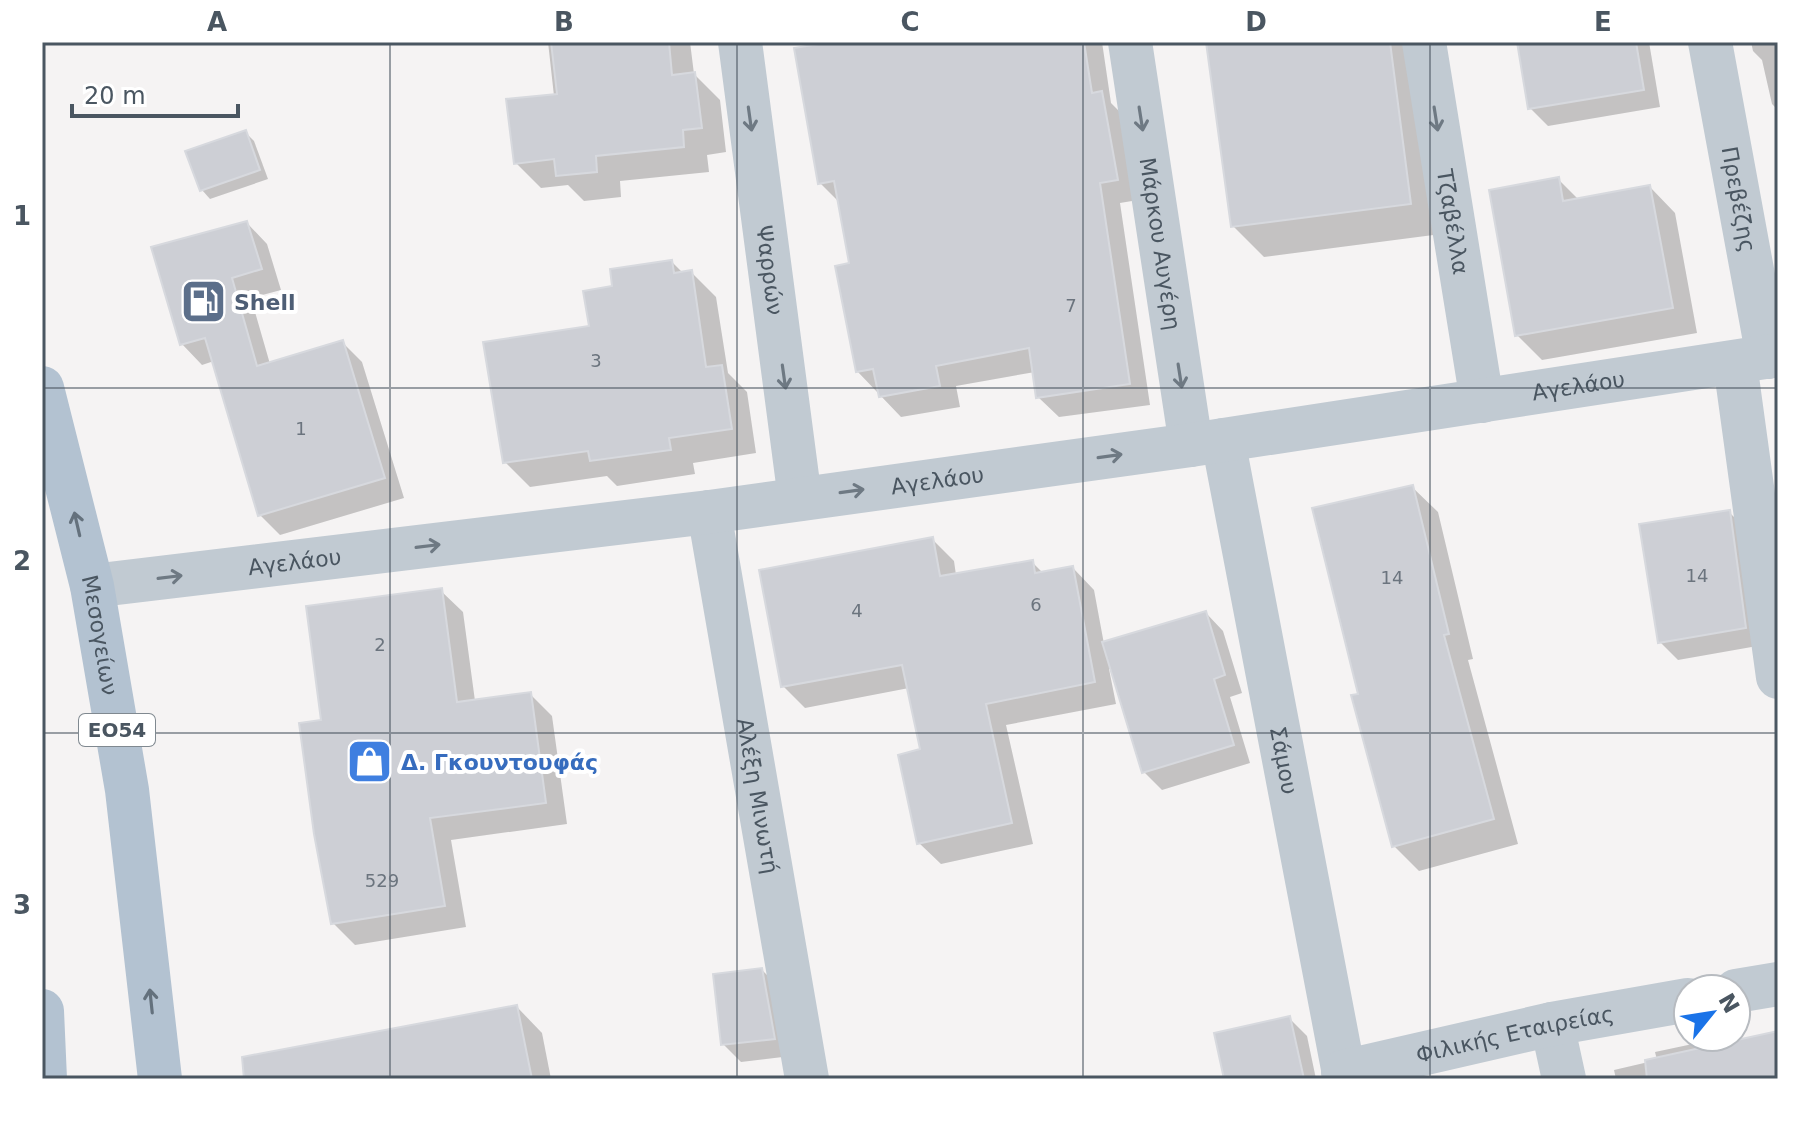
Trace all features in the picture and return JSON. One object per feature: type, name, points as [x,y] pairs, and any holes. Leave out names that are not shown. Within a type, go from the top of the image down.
[{"type":"main road","name":"Μεσογείων","points":[[42,388],[92,586],[127,790],[160,1079]]},
{"type":"main road","points":[[42,1011],[45,1079]]},
{"type":"street","name":"Ψαρρών","points":[[740,42],[800,499]]},
{"type":"street","name":"Μάρκου Αυγέρη","points":[[1130,42],[1207,442]]},
{"type":"street","name":"Τζαβέλλα","points":[[1424,42],[1482,401]]},
{"type":"street","name":"Πρεβέζης","points":[[1710,42],[1760,358],[1778,677]]},
{"type":"street","name":"Αγελάου","points":[[92,586],[709,512],[1207,442],[1760,358]]},
{"type":"street","name":"Σάμου","points":[[1207,442],[1344,1076]]},
{"type":"street","name":"Αλέξη Μινωτή","points":[[709,512],[807,1079]]},
{"type":"street","points":[[1752,988],[1778,984]]},
{"type":"street","name":"Φιλικής Εταιρείας","points":[[1344,1076],[1552,1024],[1672,1003]]},
{"type":"street","points":[[1552,1024],[1564,1079]]},
{"type":"building","points":[[551,42],[669,42],[672,75],[695,72],[702,128],[683,130],[684,147],[596,156],[597,172],[556,176],[554,159],[514,164],[506,99],[557,94]]},
{"type":"building","points":[[831,42],[1084,42],[1092,93],[1102,91],[1118,180],[1100,183],[1130,384],[1036,398],[1029,348],[936,366],[940,386],[879,397],[873,369],[856,372],[835,266],[849,263],[834,181],[818,184],[794,48]]},
{"type":"building","points":[[1206,42],[1390,42],[1411,204],[1231,227]]},
{"type":"building","points":[[1517,42],[1636,42],[1644,90],[1528,109]]},
{"type":"building","points":[[246,130],[260,170],[200,191],[185,151]]},
{"type":"building","points":[[1559,177],[1563,201],[1650,185],[1673,308],[1515,336],[1489,190]]},
{"type":"building","points":[[247,221],[262,269],[232,278],[257,366],[343,340],[385,478],[258,516],[205,338],[180,345],[151,247]]},
{"type":"building","points":[[672,260],[674,273],[692,270],[706,367],[722,365],[732,429],[669,438],[671,450],[590,461],[588,451],[503,463],[483,342],[589,326],[583,291],[612,286],[610,269]]},
{"type":"building","points":[[1413,485],[1449,634],[1444,635],[1494,819],[1392,847],[1351,695],[1358,694],[1312,508]]},
{"type":"building","points":[[1730,510],[1746,628],[1658,643],[1639,524]]},
{"type":"building","points":[[933,537],[940,576],[1033,560],[1035,573],[1073,566],[1095,682],[986,704],[1012,823],[917,844],[898,755],[920,749],[902,665],[781,687],[759,570]]},
{"type":"building","points":[[442,588],[457,702],[531,692],[546,803],[430,818],[445,906],[331,924],[314,834],[299,723],[321,720],[306,606]]},
{"type":"building","points":[[1206,611],[1225,675],[1214,679],[1234,745],[1142,773],[1102,642]]},
{"type":"building","points":[[762,968],[775,1039],[721,1045],[713,974]]},
{"type":"building","points":[[517,1005],[532,1079],[244,1079],[242,1057]]},
{"type":"building","points":[[1290,1016],[1304,1079],[1224,1079],[1214,1033]]},
{"type":"building","points":[[1778,1031],[1778,1079],[1647,1079],[1645,1060],[1677,1053],[1752,1053],[1752,1037]]},
{"type":"place","name":"Shell","points":[[203,302]]},
{"type":"place","name":"Δ. Γκουντουφάς","points":[[370,762]]}]
